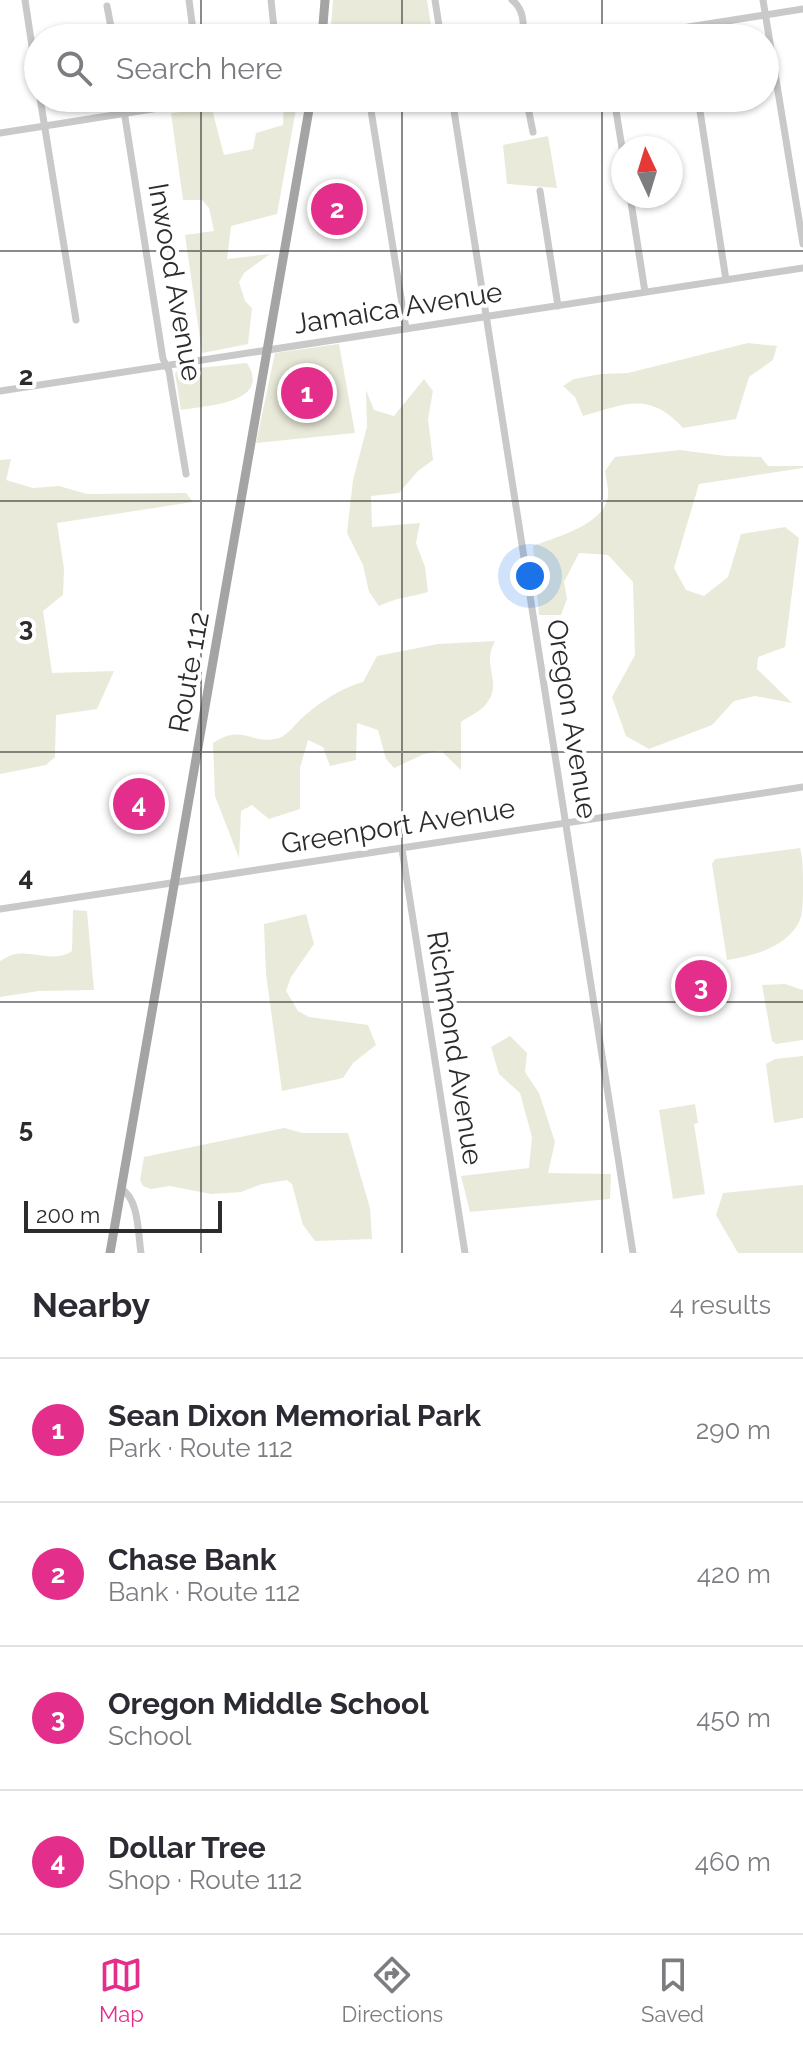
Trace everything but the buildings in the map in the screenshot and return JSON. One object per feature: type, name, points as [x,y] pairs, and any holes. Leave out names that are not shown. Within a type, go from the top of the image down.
[{"type":"main road","points":[[323,24],[325,0]]},
{"type":"main road","name":"Route 112","points":[[110,1253],[309,112]]},
{"type":"street","points":[[25,0],[29,24]]},
{"type":"street","points":[[189,0],[192,24]]},
{"type":"street","points":[[271,0],[274,24]]},
{"type":"street","points":[[435,0],[439,24]]},
{"type":"street","points":[[512,0],[524,24]]},
{"type":"street","points":[[763,0],[766,24]]},
{"type":"street","points":[[107,6],[110,24]]},
{"type":"street","points":[[708,24],[803,9]]},
{"type":"street","points":[[779,99],[803,244]]},
{"type":"street","points":[[42,112],[76,320]]},
{"type":"street","points":[[0,133],[135,112]]},
{"type":"street","points":[[371,112],[406,329]]},
{"type":"street","name":"Oregon Avenue","points":[[454,112],[633,1253]]},
{"type":"street","points":[[529,112],[533,132]]},
{"type":"street","points":[[616,112],[620,136]]},
{"type":"street","points":[[700,112],[726,280]]},
{"type":"street","name":"Inwood Avenue","points":[[125,114],[163,359],[186,474]]},
{"type":"street","points":[[540,191],[558,306]]},
{"type":"street","points":[[632,208],[645,292]]},
{"type":"street","name":"Jamaica Avenue","points":[[0,391],[803,268]]},
{"type":"street","name":"Greenport Avenue","points":[[0,909],[803,787]]},
{"type":"street","name":"Richmond Avenue","points":[[402,849],[465,1253]]},
{"type":"street","points":[[121,1189],[128,1192],[132,1201],[141,1253]]},
{"type":"green space","points":[[333,0],[427,0],[431,24],[331,24]]},
{"type":"green space","points":[[213,112],[224,155],[253,149],[256,133],[283,125],[284,112],[295,112],[277,214],[231,226],[227,259],[270,254],[244,273],[239,282],[245,301],[252,308],[248,344],[202,353],[185,235],[214,231],[209,208],[202,200],[183,200],[171,113]]},
{"type":"green space","points":[[548,136],[557,188],[507,184],[503,145]]},
{"type":"green space","points":[[748,343],[777,346],[773,360],[749,377],[736,419],[683,428],[659,409],[636,404],[583,416],[575,397],[563,386],[574,379],[628,373]]},
{"type":"green space","points":[[339,344],[355,433],[256,443],[275,353]]},
{"type":"green space","points":[[247,363],[253,377],[251,387],[244,395],[219,404],[181,410],[175,373],[179,370]]},
{"type":"green space","points":[[424,379],[433,391],[428,419],[433,460],[418,471],[399,493],[371,496],[372,527],[420,523],[416,543],[425,567],[428,592],[379,606],[369,592],[363,565],[347,533],[353,480],[367,427],[366,390],[374,410],[394,416]]},
{"type":"green space","points":[[680,450],[761,457],[768,466],[803,466],[699,484],[674,568],[686,590],[704,596],[728,577],[741,534],[785,527],[799,538],[785,647],[758,657],[757,669],[792,703],[755,696],[734,701],[712,725],[649,749],[626,736],[612,697],[635,655],[633,582],[608,555],[579,553],[564,582],[567,599],[561,615],[539,615],[533,546],[577,529],[597,515],[608,497],[605,471],[615,457]]},
{"type":"green space","points":[[11,459],[6,480],[33,488],[59,486],[87,494],[186,493],[193,502],[57,523],[64,569],[63,595],[43,611],[52,673],[114,671],[97,709],[56,715],[55,757],[46,765],[0,774],[0,460]]},
{"type":"green space","points":[[495,641],[490,659],[491,695],[482,708],[461,722],[461,770],[441,751],[424,754],[394,768],[386,759],[378,730],[357,723],[356,760],[330,766],[323,747],[308,740],[300,768],[300,809],[269,819],[252,805],[241,811],[239,858],[215,796],[213,743],[232,735],[270,740],[279,738],[324,701],[363,682],[377,656],[438,644]]},
{"type":"green space","points":[[800,848],[803,902],[796,927],[770,948],[727,960],[712,864],[715,859]]},
{"type":"green space","points":[[73,910],[87,911],[94,990],[39,991],[0,997],[0,961],[10,955],[57,956],[72,951]]},
{"type":"green space","points":[[306,914],[314,944],[291,977],[286,991],[298,1011],[309,1017],[368,1025],[376,1045],[353,1063],[343,1078],[282,1091],[266,974],[264,924]]},
{"type":"green space","points":[[785,984],[803,990],[803,1040],[776,1044],[772,1041],[762,985]]},
{"type":"green space","points":[[510,1036],[527,1053],[525,1072],[539,1093],[555,1142],[548,1173],[611,1174],[610,1199],[470,1212],[461,1176],[529,1168],[532,1137],[520,1093],[499,1074],[491,1047]]},
{"type":"green space","points":[[803,1056],[803,1118],[774,1123],[766,1064],[775,1059]]},
{"type":"green space","points":[[695,1104],[698,1123],[694,1124],[705,1194],[673,1199],[659,1110]]},
{"type":"green space","points":[[284,1128],[303,1133],[348,1133],[370,1208],[372,1239],[315,1241],[303,1225],[292,1184],[287,1180],[262,1184],[241,1192],[211,1194],[170,1186],[151,1189],[143,1186],[140,1180],[144,1157]]},
{"type":"green space","points":[[803,1185],[803,1253],[738,1253],[716,1215],[723,1193]]},
{"type":"place","name":"Chase Bank","points":[[337,209]]},
{"type":"place","name":"Sean Dixon Memorial Park","points":[[307,393]]},
{"type":"place","name":"Dollar Tree","points":[[139,804]]},
{"type":"place","name":"Oregon Middle School","points":[[701,986]]}]
